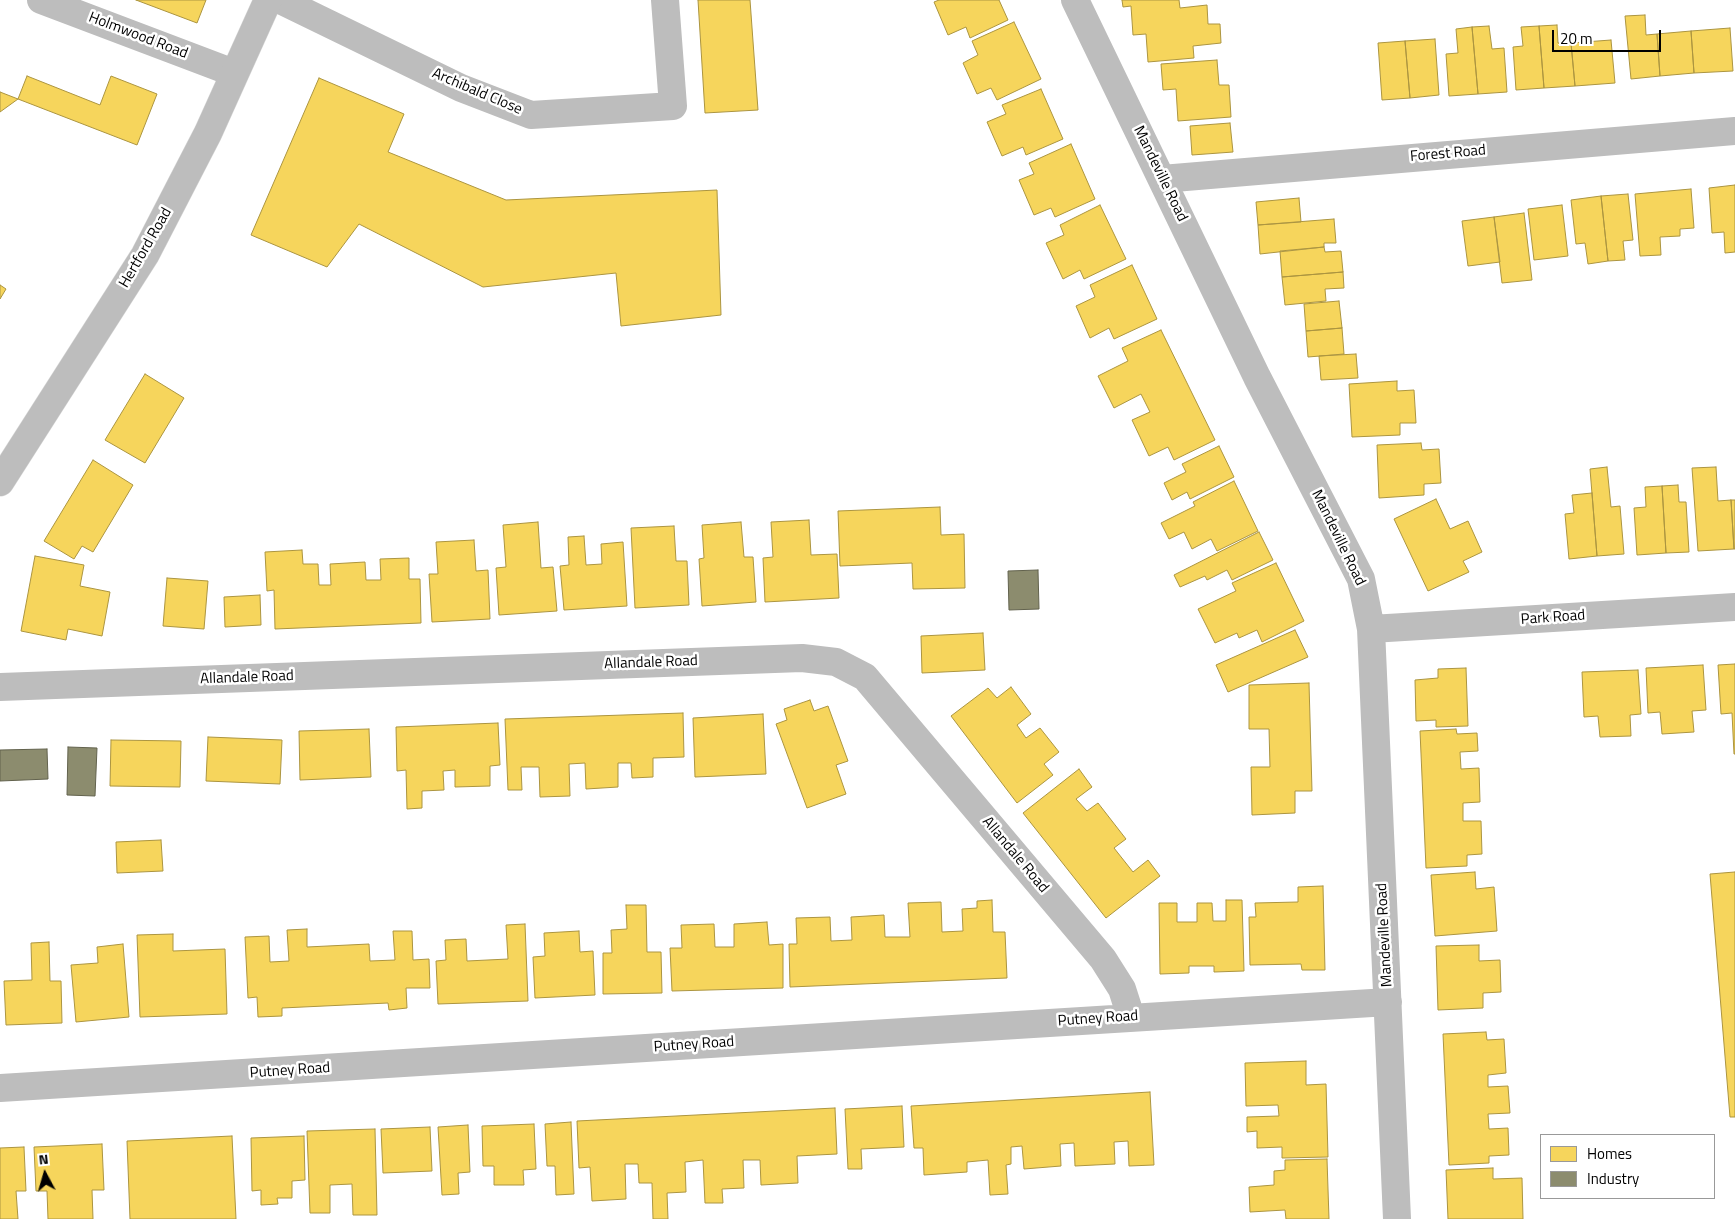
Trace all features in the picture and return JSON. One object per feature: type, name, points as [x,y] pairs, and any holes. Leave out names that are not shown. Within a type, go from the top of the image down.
[{"type":"street","name":"Holmwood Road","points":[[41,0],[234,73]]},
{"type":"street","name":"Hertford Road","points":[[0,482],[145,255],[208,133],[268,0]]},
{"type":"street","name":"Archibald Close","points":[[280,0],[461,88],[531,115],[672,106],[665,0]]},
{"type":"street","name":"Mandeville Road","points":[[1075,0],[1257,377],[1361,579],[1371,630],[1396,1219]]},
{"type":"street","name":"Forest Road","points":[[1162,179],[1735,132]]},
{"type":"street","name":"Park Road","points":[[1371,630],[1735,607]]},
{"type":"street","name":"Allandale Road","points":[[0,687],[802,658],[836,662],[864,677],[1103,960],[1122,988],[1132,1017]]},
{"type":"street","name":"Putney Road","points":[[0,1088],[1388,1002]]},
{"type":"building: Homes","points":[[136,0],[206,0],[197,23]]},
{"type":"building: Homes","points":[[698,0],[750,0],[758,110],[705,113]]},
{"type":"building: Homes","points":[[939,0],[999,0],[1008,20],[970,38],[966,27],[948,35],[934,2]]},
{"type":"building: Homes","points":[[1122,0],[1179,0],[1180,8],[1207,5],[1208,24],[1220,24],[1221,43],[1193,46],[1194,58],[1148,62],[1146,34],[1133,35],[1131,6],[1123,7]]},
{"type":"building: Homes","points":[[1645,15],[1646,35],[1657,34],[1660,76],[1631,79],[1625,16]]},
{"type":"building: Homes","points":[[1014,22],[1041,79],[997,100],[991,88],[977,94],[963,63],[978,55],[972,41]]},
{"type":"building: Homes","points":[[1557,25],[1558,43],[1571,43],[1575,86],[1544,88],[1539,26]]},
{"type":"building: Homes","points":[[1489,26],[1492,49],[1504,48],[1507,92],[1478,94],[1472,27]]},
{"type":"building: Homes","points":[[1539,26],[1544,88],[1516,90],[1513,47],[1523,46],[1521,27]]},
{"type":"building: Homes","points":[[1472,27],[1478,94],[1449,96],[1446,54],[1458,53],[1456,29]]},
{"type":"building: Homes","points":[[1730,28],[1733,71],[1694,73],[1691,31]]},
{"type":"building: Homes","points":[[1691,31],[1694,73],[1660,76],[1657,34]]},
{"type":"building: Homes","points":[[1435,39],[1439,95],[1410,98],[1405,41]]},
{"type":"building: Homes","points":[[1611,40],[1615,83],[1575,86],[1571,43]]},
{"type":"building: Homes","points":[[1405,41],[1410,98],[1382,100],[1378,43]]},
{"type":"building: Homes","points":[[1217,60],[1219,85],[1229,85],[1231,117],[1178,121],[1176,89],[1163,90],[1161,64]]},
{"type":"building: Homes","points":[[27,76],[100,105],[111,76],[157,94],[137,145],[18,99]]},
{"type":"building: Homes","points":[[319,78],[404,114],[388,152],[506,200],[717,190],[721,315],[621,326],[616,273],[483,287],[359,224],[327,267],[251,235]]},
{"type":"building: Homes","points":[[1041,89],[1063,139],[1026,155],[1023,147],[1002,156],[987,122],[1006,114],[1002,105]]},
{"type":"building: Homes","points":[[0,92],[18,99],[0,112]]},
{"type":"building: Homes","points":[[1230,123],[1233,152],[1192,155],[1190,126]]},
{"type":"building: Homes","points":[[1071,144],[1095,199],[1055,217],[1051,208],[1034,215],[1019,180],[1034,174],[1029,163]]},
{"type":"building: Homes","points":[[1735,185],[1735,252],[1725,253],[1724,232],[1712,233],[1709,188]]},
{"type":"building: Homes","points":[[1691,189],[1694,228],[1680,229],[1680,236],[1660,237],[1661,255],[1640,256],[1635,194]]},
{"type":"building: Homes","points":[[1628,194],[1633,240],[1623,241],[1625,260],[1608,261],[1601,196]]},
{"type":"building: Homes","points":[[1601,196],[1608,261],[1588,264],[1585,243],[1576,244],[1571,200]]},
{"type":"building: Homes","points":[[1299,198],[1301,222],[1258,225],[1256,202]]},
{"type":"building: Homes","points":[[1100,205],[1126,259],[1084,279],[1080,270],[1063,279],[1046,243],[1064,235],[1060,225]]},
{"type":"building: Homes","points":[[1562,205],[1568,256],[1534,260],[1528,209]]},
{"type":"building: Homes","points":[[1524,213],[1532,280],[1502,283],[1494,217]]},
{"type":"building: Homes","points":[[1494,217],[1500,262],[1468,266],[1462,221]]},
{"type":"building: Homes","points":[[1334,219],[1336,243],[1324,243],[1324,247],[1260,254],[1258,225]]},
{"type":"building: Homes","points":[[1324,247],[1325,252],[1341,251],[1343,272],[1282,277],[1280,251]]},
{"type":"building: Homes","points":[[1132,265],[1157,319],[1114,339],[1109,328],[1090,338],[1076,306],[1095,297],[1090,285]]},
{"type":"building: Homes","points":[[1343,272],[1344,288],[1325,289],[1326,301],[1285,305],[1282,277]]},
{"type":"building: Homes","points":[[0,285],[6,289],[0,299]]},
{"type":"building: Homes","points":[[1339,301],[1342,328],[1306,331],[1304,304]]},
{"type":"building: Homes","points":[[1342,328],[1344,354],[1308,357],[1306,331]]},
{"type":"building: Homes","points":[[1161,330],[1215,440],[1174,460],[1168,447],[1149,456],[1132,420],[1150,412],[1141,394],[1114,408],[1098,376],[1128,361],[1122,348]]},
{"type":"building: Homes","points":[[1356,354],[1358,378],[1321,380],[1319,356]]},
{"type":"building: Homes","points":[[145,374],[184,398],[145,463],[105,440]]},
{"type":"building: Homes","points":[[1397,381],[1397,391],[1414,390],[1416,423],[1400,423],[1400,435],[1352,437],[1349,384]]},
{"type":"building: Homes","points":[[1421,443],[1422,450],[1439,449],[1441,483],[1424,484],[1424,495],[1379,498],[1377,445]]},
{"type":"building: Homes","points":[[1219,446],[1234,477],[1190,499],[1187,492],[1172,500],[1164,483],[1186,472],[1182,464]]},
{"type":"building: Homes","points":[[93,460],[133,485],[93,552],[82,546],[74,559],[44,541]]},
{"type":"building: Homes","points":[[1607,467],[1611,507],[1620,506],[1624,554],[1597,556],[1590,469]]},
{"type":"building: Homes","points":[[1716,467],[1718,501],[1731,500],[1734,549],[1698,551],[1692,468]]},
{"type":"building: Homes","points":[[1234,481],[1258,531],[1217,551],[1211,539],[1192,549],[1184,532],[1169,539],[1161,523],[1195,506],[1193,502]]},
{"type":"building: Homes","points":[[1678,485],[1679,502],[1686,502],[1689,552],[1666,553],[1662,486]]},
{"type":"building: Homes","points":[[1662,486],[1666,553],[1637,555],[1634,508],[1646,507],[1645,487]]},
{"type":"building: Homes","points":[[1592,493],[1597,556],[1569,559],[1565,514],[1574,513],[1572,495]]},
{"type":"building: Homes","points":[[1436,499],[1450,529],[1468,521],[1482,552],[1463,561],[1469,572],[1428,591],[1394,519]]},
{"type":"building: Homes","points":[[1731,500],[1735,500],[1735,549],[1734,549]]},
{"type":"building: Homes","points":[[940,507],[941,535],[964,534],[965,588],[913,589],[912,563],[840,566],[838,511]]},
{"type":"building: Homes","points":[[809,520],[811,555],[837,554],[839,598],[765,602],[763,558],[773,557],[771,522]]},
{"type":"building: Homes","points":[[538,522],[541,568],[553,567],[557,611],[499,615],[496,568],[506,567],[503,525]]},
{"type":"building: Homes","points":[[741,522],[744,557],[753,557],[756,602],[702,606],[699,559],[704,558],[702,525]]},
{"type":"building: Homes","points":[[674,526],[676,561],[687,561],[689,605],[635,608],[631,528]]},
{"type":"building: Homes","points":[[1259,532],[1273,560],[1232,580],[1227,570],[1207,580],[1205,576],[1180,587],[1174,575]]},
{"type":"building: Homes","points":[[584,536],[586,565],[602,564],[601,544],[623,542],[627,606],[564,610],[560,566],[569,565],[568,537]]},
{"type":"building: Homes","points":[[474,540],[476,571],[488,570],[490,619],[432,622],[429,574],[438,574],[436,542]]},
{"type":"building: Homes","points":[[302,550],[303,564],[318,564],[319,585],[331,585],[330,564],[365,562],[366,580],[381,580],[380,559],[409,558],[409,579],[420,579],[421,623],[275,629],[274,590],[267,591],[265,552]]},
{"type":"building: Homes","points":[[35,556],[84,565],[80,586],[110,592],[102,636],[68,629],[66,640],[21,631]]},
{"type":"building: Homes","points":[[1276,563],[1304,621],[1262,642],[1257,630],[1239,638],[1237,633],[1215,643],[1198,609],[1236,591],[1232,583]]},
{"type":"building: Homes","points":[[167,578],[208,581],[204,629],[163,626]]},
{"type":"building: Homes","points":[[260,595],[261,625],[225,627],[224,597]]},
{"type":"building: Homes","points":[[1295,630],[1308,657],[1228,692],[1216,665]]},
{"type":"building: Homes","points":[[983,633],[985,670],[922,673],[921,636]]},
{"type":"building: Homes","points":[[1735,664],[1734,754],[1732,713],[1721,714],[1718,665]]},
{"type":"building: Homes","points":[[1703,665],[1706,710],[1692,711],[1694,732],[1662,734],[1660,712],[1648,713],[1646,668]]},
{"type":"building: Homes","points":[[1466,668],[1468,726],[1436,727],[1436,720],[1416,721],[1415,680],[1438,678],[1438,669]]},
{"type":"building: Homes","points":[[1638,670],[1641,714],[1630,715],[1631,736],[1600,737],[1598,716],[1584,717],[1582,672]]},
{"type":"building: Homes","points":[[1309,683],[1312,791],[1295,791],[1295,813],[1252,815],[1251,767],[1270,767],[1269,729],[1249,729],[1249,685]]},
{"type":"building: Homes","points":[[1011,687],[1031,714],[1017,725],[1026,738],[1040,728],[1059,752],[1044,764],[1053,775],[1017,803],[951,716],[988,688],[997,698]]},
{"type":"building: Homes","points":[[810,700],[814,711],[828,706],[848,761],[836,765],[846,794],[807,808],[776,724],[787,720],[784,709]]},
{"type":"building: Homes","points":[[683,713],[684,757],[653,758],[653,777],[632,778],[631,763],[618,763],[618,787],[586,789],[585,763],[569,764],[570,796],[540,797],[539,767],[521,767],[522,790],[508,790],[505,719]]},
{"type":"building: Homes","points":[[763,714],[766,774],[695,777],[693,718]]},
{"type":"building: Homes","points":[[498,723],[500,765],[490,766],[490,786],[455,787],[455,770],[443,771],[444,790],[422,791],[422,808],[407,809],[406,770],[397,771],[396,727]]},
{"type":"building: Homes","points":[[369,729],[371,777],[300,780],[299,731]]},
{"type":"building: Homes","points":[[1456,729],[1457,734],[1477,733],[1478,751],[1460,752],[1461,769],[1479,768],[1480,802],[1463,803],[1463,821],[1481,821],[1482,854],[1467,855],[1467,866],[1426,868],[1420,731]]},
{"type":"building: Homes","points":[[208,737],[282,740],[280,784],[206,781]]},
{"type":"building: Homes","points":[[111,740],[181,741],[180,787],[110,786]]},
{"type":"building: Homes","points":[[1079,769],[1092,787],[1076,799],[1087,811],[1098,803],[1126,839],[1114,848],[1133,872],[1148,860],[1160,876],[1106,918],[1023,813]]},
{"type":"building: Homes","points":[[161,840],[163,871],[117,873],[116,842]]},
{"type":"building: Homes","points":[[1475,872],[1476,889],[1494,887],[1497,931],[1435,936],[1431,875]]},
{"type":"building: Homes","points":[[1735,872],[1735,1117],[1730,1117],[1710,874]]},
{"type":"building: Homes","points":[[1323,886],[1325,970],[1302,970],[1301,964],[1250,965],[1249,917],[1256,917],[1255,903],[1298,902],[1298,887]]},
{"type":"building: Homes","points":[[992,900],[993,932],[1005,932],[1007,978],[790,987],[789,944],[797,944],[796,918],[830,917],[831,941],[852,940],[851,917],[884,915],[885,937],[910,937],[908,903],[941,902],[942,932],[963,931],[962,909],[977,908],[977,901]]},
{"type":"building: Homes","points":[[1226,900],[1242,900],[1244,971],[1214,972],[1214,966],[1189,966],[1189,973],[1160,974],[1159,903],[1177,903],[1177,922],[1197,922],[1197,903],[1212,903],[1213,921],[1226,921]]},
{"type":"building: Homes","points":[[626,905],[646,905],[647,952],[661,952],[662,993],[603,994],[603,953],[612,953],[611,930],[627,929]]},
{"type":"building: Homes","points":[[767,922],[769,945],[783,944],[783,988],[672,991],[670,948],[682,948],[681,925],[714,924],[715,947],[734,947],[734,924]]},
{"type":"building: Homes","points":[[525,924],[528,1001],[438,1004],[436,961],[446,960],[445,940],[466,939],[467,961],[508,959],[506,925]]},
{"type":"building: Homes","points":[[307,929],[307,947],[369,944],[370,961],[395,960],[393,931],[412,931],[413,960],[429,959],[430,988],[406,988],[407,1008],[389,1010],[388,1003],[282,1008],[282,1016],[258,1017],[257,997],[248,998],[245,937],[269,936],[270,962],[289,961],[287,930]]},
{"type":"building: Homes","points":[[579,931],[580,952],[593,951],[595,995],[535,998],[533,957],[545,956],[544,933]]},
{"type":"building: Homes","points":[[173,934],[173,951],[225,949],[227,1014],[140,1017],[137,935]]},
{"type":"building: Homes","points":[[49,942],[50,981],[61,981],[62,1023],[6,1025],[4,981],[32,980],[31,943]]},
{"type":"building: Homes","points":[[123,944],[129,1017],[76,1022],[71,965],[98,963],[97,947]]},
{"type":"building: Homes","points":[[1479,945],[1479,961],[1500,960],[1501,992],[1483,993],[1483,1008],[1438,1010],[1436,946]]},
{"type":"building: Homes","points":[[1486,1032],[1487,1040],[1504,1039],[1506,1073],[1488,1075],[1488,1087],[1508,1086],[1510,1113],[1488,1114],[1489,1129],[1508,1128],[1509,1155],[1489,1156],[1489,1163],[1449,1165],[1443,1034]]},
{"type":"building: Homes","points":[[1306,1061],[1306,1085],[1326,1084],[1328,1157],[1282,1158],[1282,1147],[1257,1148],[1257,1131],[1247,1132],[1247,1117],[1279,1116],[1278,1105],[1246,1106],[1245,1063]]},
{"type":"building: Homes","points":[[1150,1092],[1154,1165],[1129,1166],[1128,1141],[1114,1142],[1115,1164],[1075,1166],[1074,1143],[1060,1144],[1061,1166],[1024,1169],[1022,1146],[1011,1147],[1011,1164],[1006,1165],[1008,1194],[990,1195],[988,1160],[967,1162],[967,1172],[924,1175],[923,1148],[914,1148],[911,1106]]},
{"type":"building: Homes","points":[[902,1106],[904,1147],[861,1149],[862,1169],[848,1169],[845,1109]]},
{"type":"building: Homes","points":[[835,1108],[837,1154],[797,1156],[798,1183],[761,1185],[760,1160],[743,1160],[744,1188],[722,1189],[723,1203],[705,1203],[703,1160],[685,1162],[686,1192],[667,1193],[668,1219],[653,1219],[652,1183],[639,1183],[638,1164],[625,1164],[626,1199],[592,1201],[590,1167],[579,1168],[577,1121]]},
{"type":"building: Homes","points":[[571,1122],[574,1194],[556,1195],[555,1166],[547,1166],[545,1124]]},
{"type":"building: Homes","points":[[534,1124],[536,1169],[523,1170],[524,1185],[494,1185],[494,1166],[483,1166],[482,1126]]},
{"type":"building: Homes","points":[[468,1125],[470,1172],[458,1173],[459,1194],[442,1195],[438,1127]]},
{"type":"building: Homes","points":[[430,1127],[432,1171],[383,1173],[381,1129]]},
{"type":"building: Homes","points":[[375,1129],[377,1215],[353,1215],[352,1184],[330,1185],[330,1213],[310,1213],[307,1131]]},
{"type":"building: Homes","points":[[232,1136],[236,1219],[130,1219],[127,1141]]},
{"type":"building: Homes","points":[[304,1136],[305,1180],[292,1181],[292,1198],[277,1198],[278,1204],[261,1205],[261,1190],[252,1191],[251,1138]]},
{"type":"building: Homes","points":[[102,1144],[104,1190],[92,1190],[93,1219],[48,1219],[47,1191],[36,1191],[34,1147]]},
{"type":"building: Homes","points":[[24,1147],[26,1191],[16,1191],[18,1219],[0,1219],[0,1148]]},
{"type":"building: Homes","points":[[1327,1159],[1329,1219],[1286,1219],[1285,1210],[1250,1212],[1249,1187],[1274,1185],[1274,1171],[1285,1170],[1285,1160]]},
{"type":"building: Homes","points":[[1493,1168],[1493,1179],[1522,1178],[1523,1219],[1448,1219],[1446,1170]]},
{"type":"building: Industry","points":[[1038,570],[1039,609],[1009,610],[1008,571]]},
{"type":"building: Industry","points":[[68,747],[97,748],[95,796],[67,795]]},
{"type":"building: Industry","points":[[47,749],[48,779],[0,781],[0,750]]}]
